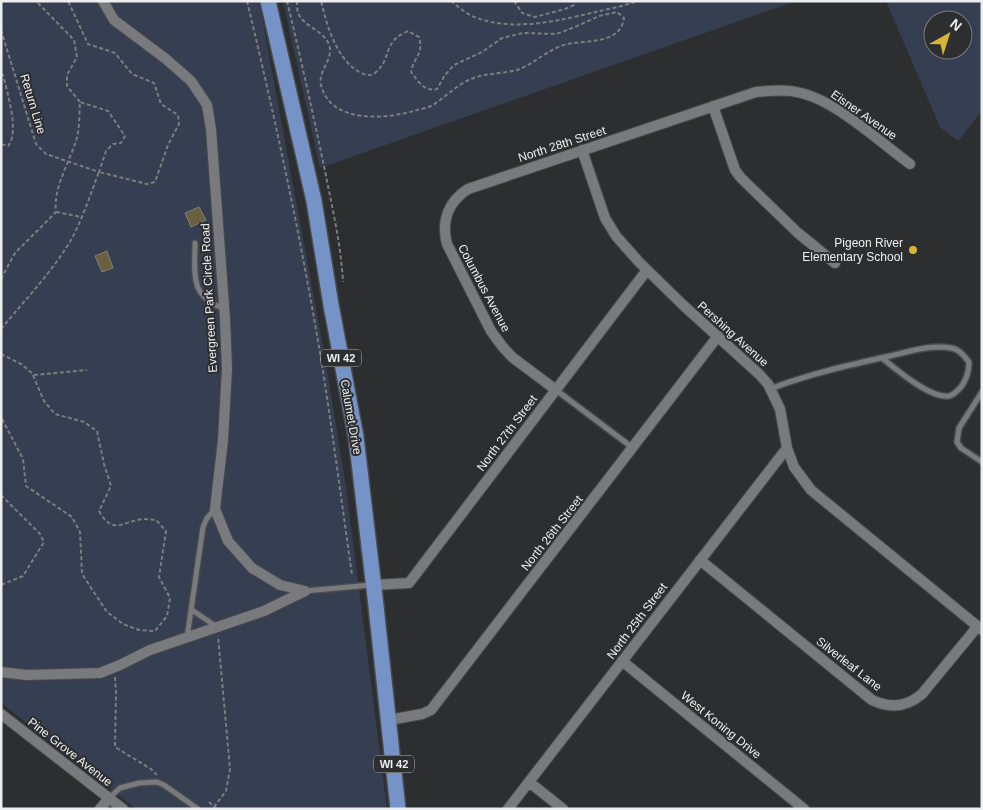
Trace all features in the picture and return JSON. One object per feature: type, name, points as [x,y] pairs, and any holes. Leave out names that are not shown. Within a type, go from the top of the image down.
[{"type":"main road","name":"Calumet Drive","points":[[268,1],[314,201],[356,438],[398,809]]},
{"type":"street","name":"Evergreen Park Circle Road","points":[[103,1],[114,20],[166,59],[191,81],[207,105],[211,129],[227,369],[223,440],[215,510],[228,541],[252,568],[280,585],[305,591]]},
{"type":"street","name":"Eisner Avenue","points":[[713,106],[756,92],[784,91],[813,96],[838,110],[910,164]]},
{"type":"street","name":"North 28th Street","points":[[444,231],[449,209],[454,201],[468,189],[713,106]]},
{"type":"street","points":[[713,106],[735,170],[741,178],[798,233],[835,262]]},
{"type":"street","name":"Pershing Avenue","points":[[582,150],[610,229],[647,270],[759,374],[770,389],[780,410],[786,448],[794,467],[811,490],[980,628]]},
{"type":"street","name":"Columbus Avenue","points":[[444,231],[447,244],[492,331],[502,346],[512,357],[556,390]]},
{"type":"street","name":"North 27th Street","points":[[374,585],[409,583],[647,270]]},
{"type":"street","name":"North 26th Street","points":[[389,720],[422,714],[431,710],[718,336]]},
{"type":"street","name":"North 25th Street","points":[[508,809],[786,448]]},
{"type":"street","name":"Silverleaf Lane","points":[[700,560],[872,700],[881,704],[899,706],[916,700],[980,628]]},
{"type":"street","name":"Evergreen Park Circle Road","points":[[1,672],[26,675],[100,674],[150,650],[264,610],[305,591]]},
{"type":"street","name":"West Koning Drive","points":[[622,661],[804,809]]},
{"type":"street","name":"Pine Grove Avenue","points":[[1,714],[123,809]]},
{"type":"street","points":[[529,782],[563,809]]},
{"type":"street","points":[[100,809],[109,798]]},
{"type":"lane","points":[[195,243],[195,282],[199,293],[215,305],[224,308]]},
{"type":"lane","points":[[770,389],[805,376],[882,358],[918,350],[938,347],[952,348],[961,353],[969,362],[967,376],[954,394],[948,396],[934,394],[882,358]]},
{"type":"lane","points":[[556,390],[633,448]]},
{"type":"lane","points":[[982,392],[959,428],[957,442],[961,448],[982,462]]},
{"type":"lane","points":[[187,638],[204,527],[207,518],[215,510]]},
{"type":"lane","name":"Evergreen Park Circle Road","points":[[305,591],[374,585]]},
{"type":"lane","points":[[192,610],[218,627]]},
{"type":"lane","points":[[109,798],[120,788],[139,783],[160,783],[198,809]]},
{"type":"path","points":[[1,329],[45,277],[70,241],[82,217],[106,151],[113,144],[120,143],[124,136],[108,111],[80,102],[67,86],[68,75],[78,57],[74,40],[36,1]]},
{"type":"path","name":"Return Line","points":[[1,30],[36,144],[46,154],[99,172],[147,184],[155,182],[168,145],[179,124],[178,115],[161,104],[154,83],[132,74],[115,53],[88,44],[68,1]]},
{"type":"path","points":[[247,1],[285,166],[305,271],[336,458],[352,575]]},
{"type":"path","points":[[287,1],[333,210],[343,266],[343,282]]},
{"type":"path","points":[[297,1],[298,12],[304,20],[326,39],[330,48],[330,56],[322,74],[321,84],[329,101],[344,111],[366,117],[400,115],[431,106],[450,91],[470,79],[518,69],[564,45],[601,40],[618,33],[623,25],[624,18],[616,12],[599,16],[556,34],[523,33],[502,38],[482,52],[454,65],[445,75],[438,89],[433,90],[424,88],[411,72],[412,63],[419,55],[421,46],[419,37],[408,31],[396,36],[382,66],[374,74],[365,75],[350,66],[338,49],[326,23],[321,1]]},
{"type":"path","points":[[451,1],[461,10],[476,18],[498,23],[522,24],[567,19],[637,1]]},
{"type":"path","points":[[514,1],[522,13],[535,17],[574,5],[575,1]]},
{"type":"path","points":[[1,74],[3,75],[13,116],[11,143],[8,146],[1,144]]},
{"type":"path","points":[[1,279],[15,253],[56,212],[57,197],[63,172],[76,140],[80,102]]},
{"type":"path","points":[[56,212],[82,217]]},
{"type":"path","points":[[1,354],[32,372],[44,401],[55,414],[84,422],[97,431],[111,486],[99,511],[105,521],[115,526],[144,519],[156,520],[166,531],[159,577],[170,598],[167,616],[155,631],[139,630],[123,624],[106,612],[82,574],[80,532],[72,517],[26,486],[22,459],[1,417]]},
{"type":"path","points":[[33,375],[87,370]]},
{"type":"path","points":[[1,495],[40,534],[44,542],[23,576],[1,585]]},
{"type":"path","points":[[351,570],[355,569]]},
{"type":"path","points":[[209,802],[216,808],[226,791],[230,769],[218,627]]},
{"type":"path","points":[[114,668],[116,692],[115,747],[151,769],[160,778],[160,783]]},
{"type":"shaded area","points":[[1,1],[259,1],[326,363],[346,487],[387,809],[136,809],[1,703]]},
{"type":"shaded area","points":[[283,1],[796,1],[320,168]]},
{"type":"shaded area","points":[[886,1],[982,1],[982,111],[958,141],[940,127]]},
{"type":"building","points":[[199,207],[206,220],[191,227],[185,213]]},
{"type":"building","points":[[107,251],[113,268],[102,272],[95,256]]},
{"type":"place","name":"Pigeon River Elementary School","points":[[913,250]]}]
